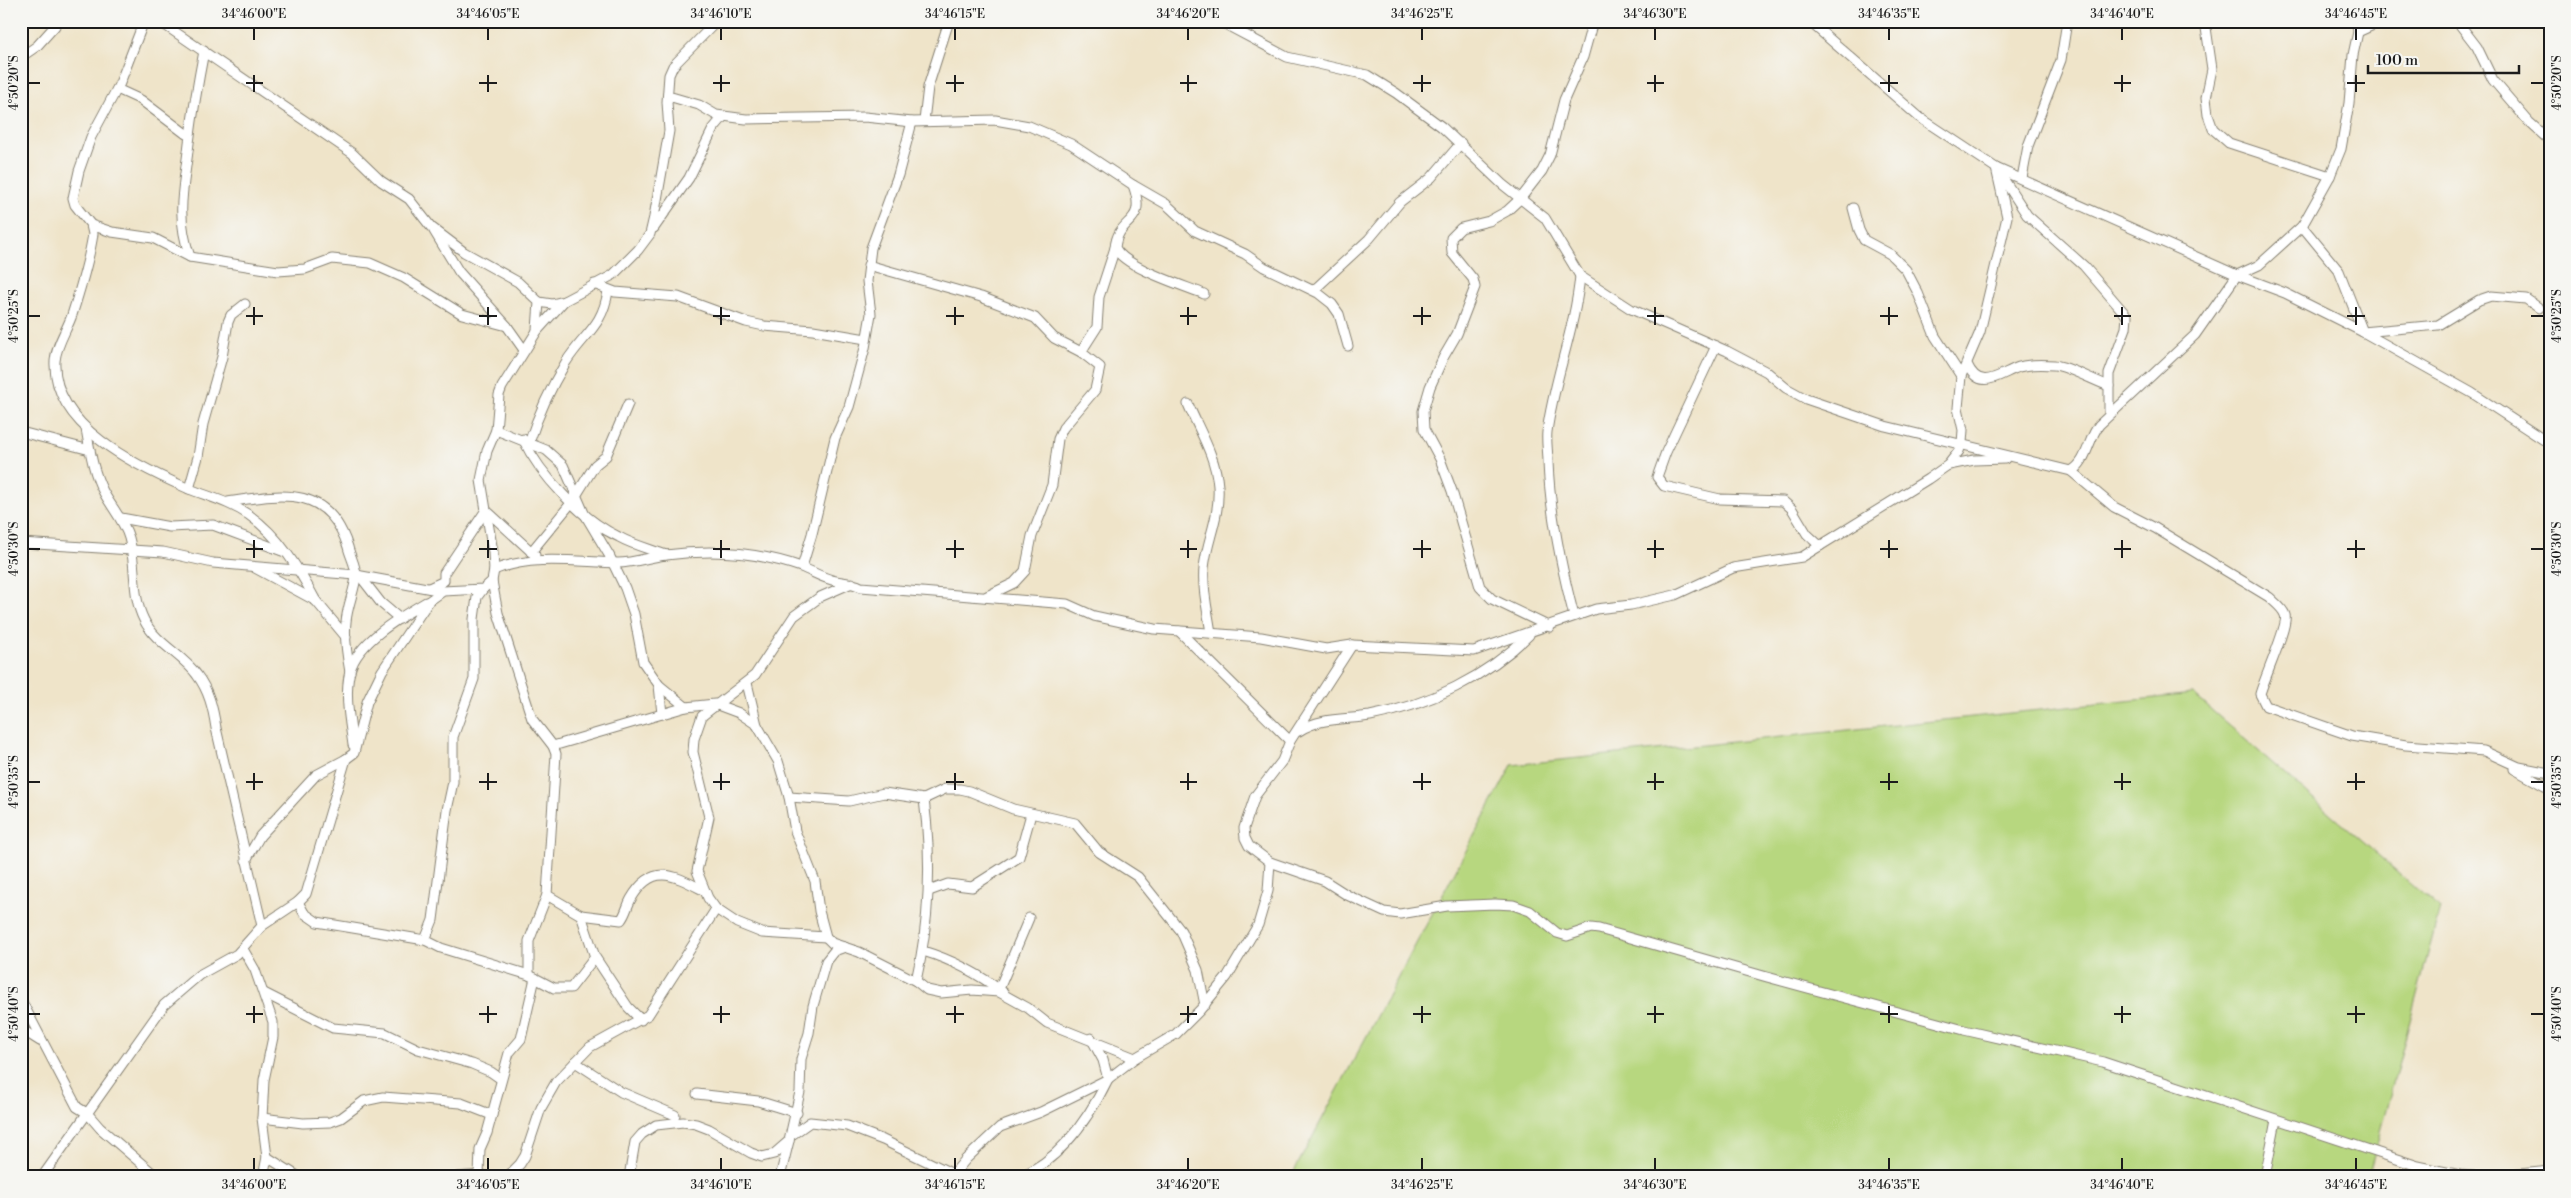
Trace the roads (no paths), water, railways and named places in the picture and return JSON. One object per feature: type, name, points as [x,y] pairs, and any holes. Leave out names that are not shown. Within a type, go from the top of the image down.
[{"type":"street","points":[[144,21],[117,89],[84,151],[74,188],[73,198],[75,205],[91,225],[112,232],[153,238],[190,257],[278,271],[304,269],[340,258],[370,263],[404,278],[462,314],[507,326]]},
{"type":"street","points":[[159,21],[352,152],[381,181],[409,199],[431,227],[459,272],[488,307],[507,326],[524,350]]},
{"type":"street","points":[[650,234],[669,131],[669,75],[673,66],[717,21]]},
{"type":"street","points":[[924,121],[928,87],[949,21]]},
{"type":"street","points":[[1219,21],[1287,57],[1367,75],[1396,93],[1461,143],[1494,176],[1545,218],[1580,276],[1644,316],[1716,346],[1767,372],[1786,388],[1806,399],[1885,426],[1962,443],[2016,459],[2071,471],[2114,507],[2155,528],[2269,597],[2282,609],[2286,619],[2260,694],[2266,706],[2366,740],[2406,745],[2463,748],[2496,756],[2519,767],[2550,774]]},
{"type":"street","points":[[1550,627],[1492,599],[1480,588],[1473,569],[1461,518],[1440,459],[1426,436],[1423,419],[1430,387],[1443,358],[1457,334],[1475,287],[1473,278],[1452,253],[1451,238],[1461,228],[1496,218],[1521,198],[1542,171],[1550,155],[1564,100],[1583,57],[1594,21]]},
{"type":"street","points":[[1809,21],[1919,117],[1996,168],[2238,275],[2285,293],[2363,332],[2472,392],[2550,444]]},
{"type":"street","points":[[2022,178],[2028,146],[2061,60],[2067,21]]},
{"type":"street","points":[[2205,21],[2212,69],[2206,107],[2210,122],[2219,136],[2229,144],[2330,176]]},
{"type":"street","points":[[2071,471],[2078,468],[2082,462],[2094,431],[2109,414],[2195,335],[2238,275],[2259,266],[2302,226],[2330,176],[2341,150],[2353,55],[2358,32],[2357,21]]},
{"type":"street","points":[[2358,32],[2382,21]]},
{"type":"street","points":[[2457,21],[2477,47],[2493,80],[2514,102],[2529,122],[2550,141]]},
{"type":"street","points":[[21,57],[37,46],[55,26]]},
{"type":"street","points":[[190,257],[183,235],[180,207],[191,122],[204,51]]},
{"type":"street","points":[[117,89],[141,100],[186,134]]},
{"type":"street","points":[[668,96],[689,101],[711,114],[724,116],[770,119],[865,117],[912,122],[995,120],[1029,126],[1070,144],[1166,204],[1195,231],[1245,254],[1272,272],[1314,290],[1332,304],[1338,314],[1348,346]]},
{"type":"street","points":[[431,227],[464,252],[518,282],[539,302],[552,304],[564,301],[613,274],[626,264],[650,234],[689,178],[713,129],[724,116]]},
{"type":"street","points":[[802,567],[812,534],[835,438],[855,390],[871,314],[867,280],[868,265],[875,234],[898,175],[912,122]]},
{"type":"street","points":[[1314,290],[1369,240],[1400,202],[1431,178],[1461,143]]},
{"type":"street","points":[[1948,465],[1962,443],[1963,430],[1958,408],[1961,376],[1980,332],[2007,216],[1996,168]]},
{"type":"street","points":[[1996,168],[2027,215],[2084,266],[2126,316],[2126,328],[2111,364],[2108,386],[2109,414]]},
{"type":"street","points":[[1081,352],[1097,327],[1099,297],[1118,234],[1136,216],[1138,210],[1133,185]]},
{"type":"street","points":[[1853,208],[1864,240],[1890,254],[1906,270],[1918,293],[1935,336],[1961,376]]},
{"type":"street","points":[[91,225],[92,244],[72,315],[55,361],[60,391],[70,410],[86,429],[130,460],[189,489],[228,502],[264,527],[299,570],[316,601],[346,637]]},
{"type":"street","points":[[2302,226],[2338,271],[2363,332]]},
{"type":"street","points":[[1115,248],[1123,258],[1133,264],[1204,294]]},
{"type":"street","points":[[868,265],[981,297],[1035,318],[1054,338],[1081,352],[1098,364],[1100,371],[1091,395],[1063,428],[1058,439],[1052,485],[1032,536],[1025,570],[1014,583],[985,597]]},
{"type":"street","points":[[1574,616],[1563,570],[1552,507],[1547,434],[1559,370],[1578,303],[1580,276]]},
{"type":"street","points":[[594,284],[608,291],[678,297],[746,322],[764,326],[813,330],[866,339]]},
{"type":"street","points":[[608,291],[604,313],[565,364],[526,441],[534,460],[574,499],[613,562],[634,614],[643,662],[659,685],[686,707]]},
{"type":"street","points":[[2363,332],[2438,325],[2479,300],[2491,296],[2526,299],[2539,308]]},
{"type":"street","points":[[478,1175],[480,1149],[492,1115],[501,1079],[510,1053],[521,1040],[532,976],[529,941],[547,894],[556,754],[553,746],[532,719],[498,613],[492,581],[494,570],[491,529],[481,480],[487,451],[496,430],[499,394],[537,331],[564,301]]},
{"type":"street","points":[[537,331],[539,302]]},
{"type":"street","points":[[189,489],[198,457],[203,424],[222,358],[228,322],[231,315],[245,304]]},
{"type":"street","points":[[1716,346],[1666,452],[1657,477],[1664,486],[1720,499],[1783,501],[1792,509],[1807,534],[1820,546]]},
{"type":"street","points":[[1967,364],[1970,372],[1979,378],[1990,380],[2029,365],[2058,365],[2108,386]]},
{"type":"street","points":[[530,552],[574,499],[595,465],[606,456],[628,404]]},
{"type":"street","points":[[1188,404],[1211,457],[1218,486],[1217,521],[1204,566],[1211,632]]},
{"type":"street","points":[[86,429],[90,450],[102,489],[121,518],[132,548],[135,590],[143,619],[149,629],[165,646],[196,673],[213,705],[216,728],[233,793],[246,860],[256,893],[262,926]]},
{"type":"street","points":[[496,430],[546,450],[563,465],[574,499]]},
{"type":"street","points":[[21,432],[90,450]]},
{"type":"street","points":[[494,570],[510,564],[542,560],[635,562],[666,555],[732,552],[762,556],[802,567],[834,581],[853,583],[861,587],[1067,604],[1080,611],[1121,623],[1154,629],[1261,637],[1326,649],[1352,646],[1474,651],[1550,627],[1596,609],[1631,605],[1676,595],[1734,568],[1796,559],[1896,500],[1948,465],[1974,460],[2016,459]]},
{"type":"street","points":[[228,502],[282,494],[304,498],[323,508],[336,519],[343,532],[358,575],[381,603],[400,619]]},
{"type":"street","points":[[486,510],[530,552],[542,560]]},
{"type":"street","points":[[430,588],[444,581],[444,572],[486,510]]},
{"type":"street","points":[[584,513],[618,537],[666,555]]},
{"type":"street","points":[[121,518],[170,527],[213,525],[285,552]]},
{"type":"street","points":[[21,543],[132,548],[163,552],[213,563],[358,575],[443,591],[483,589]]},
{"type":"street","points":[[253,566],[316,601]]},
{"type":"street","points":[[354,753],[349,713],[350,672],[346,622],[358,575]]},
{"type":"street","points":[[425,940],[434,920],[447,810],[452,790],[453,737],[474,679],[476,597],[492,581]]},
{"type":"street","points":[[826,937],[762,932],[737,923],[716,909],[703,890],[697,870],[709,817],[693,752],[702,716],[715,704],[747,683],[761,667],[794,616],[803,606],[853,583]]},
{"type":"street","points":[[350,672],[354,662],[370,641],[443,591]]},
{"type":"street","points":[[246,860],[260,836],[316,775],[354,753],[367,702],[403,637],[429,601]]},
{"type":"street","points":[[1179,631],[1290,741]]},
{"type":"street","points":[[1296,733],[1319,721],[1372,716],[1438,695],[1485,671],[1512,651],[1531,633]]},
{"type":"street","points":[[1352,646],[1290,741],[1282,761],[1255,796],[1245,822],[1245,838],[1249,846],[1270,862],[1325,881],[1347,895],[1384,912],[1422,912],[1465,904],[1513,905],[1530,911],[1557,933],[1567,936],[1591,928],[1599,928],[1767,977],[1964,1030],[2103,1062],[2418,1166],[2460,1175],[2487,1177],[2550,1171]]},
{"type":"street","points":[[747,683],[757,725],[778,761],[789,797],[795,831],[815,881],[819,911],[826,937],[832,943],[845,947],[916,981],[927,990],[941,992],[972,990],[999,992],[1008,996]]},
{"type":"street","points":[[659,685],[662,714]]},
{"type":"street","points":[[553,746],[686,707],[715,704],[739,713],[757,725]]},
{"type":"street","points":[[2496,756],[2526,777],[2550,789]]},
{"type":"street","points":[[42,1177],[87,1112],[96,1103],[124,1058],[164,1005],[199,975],[243,949],[262,926],[298,902],[306,894],[346,759]]},
{"type":"street","points":[[789,797],[849,801],[884,793],[924,800],[945,789],[960,789],[1031,814],[1075,823],[1099,852],[1125,867],[1149,889],[1184,935],[1198,970],[1204,1005]]},
{"type":"street","points":[[916,981],[923,951],[929,891],[928,833],[924,800]]},
{"type":"street","points":[[929,891],[948,884],[972,887],[1019,857],[1031,814]]},
{"type":"street","points":[[952,1175],[1000,1127],[1041,1112],[1108,1079],[1135,1058],[1176,1034],[1204,1005],[1227,977],[1258,925],[1268,891],[1270,862]]},
{"type":"street","points":[[547,894],[581,916],[621,920],[636,890],[648,877],[670,874],[703,890]]},
{"type":"street","points":[[298,902],[304,913],[317,922],[425,940],[440,948],[532,976],[554,988],[571,988],[595,957]]},
{"type":"street","points":[[507,1177],[525,1156],[550,1089],[595,1043],[641,1020],[648,1014],[716,909]]},
{"type":"street","points":[[581,916],[595,957],[628,1007],[641,1020]]},
{"type":"street","points":[[999,989],[1029,918]]},
{"type":"street","points":[[780,1177],[797,1112],[801,1086],[801,1059],[809,1033],[813,1006],[826,961],[834,951],[845,947]]},
{"type":"street","points":[[243,949],[256,970],[273,1022],[273,1037],[264,1080],[262,1118],[267,1157],[263,1177]]},
{"type":"street","points":[[923,951],[949,958],[1048,1022],[1091,1038],[1135,1058]]},
{"type":"street","points":[[264,992],[333,1028],[376,1031],[418,1049],[472,1064],[501,1079]]},
{"type":"street","points":[[21,1000],[77,1107],[87,1112],[100,1128],[157,1177]]},
{"type":"street","points":[[21,1029],[42,1042]]},
{"type":"street","points":[[1019,1177],[1044,1163],[1058,1151],[1096,1104],[1108,1079],[1103,1060],[1091,1038]]},
{"type":"street","points":[[575,1062],[614,1089],[675,1115]]},
{"type":"street","points":[[697,1094],[758,1101],[797,1112]]},
{"type":"street","points":[[262,1118],[303,1123],[330,1122],[341,1118],[364,1101],[383,1098],[461,1102],[492,1115]]},
{"type":"street","points":[[2265,1177],[2276,1120]]},
{"type":"street","points":[[629,1177],[635,1142],[642,1134],[656,1125],[683,1122],[696,1124],[728,1139],[751,1154],[762,1157],[774,1154],[810,1122],[847,1126],[883,1140],[952,1175],[978,1177]]},
{"type":"street","points":[[267,1157],[299,1177]]},
{"type":"street","points":[[457,1177],[478,1175],[492,1177]]}]
